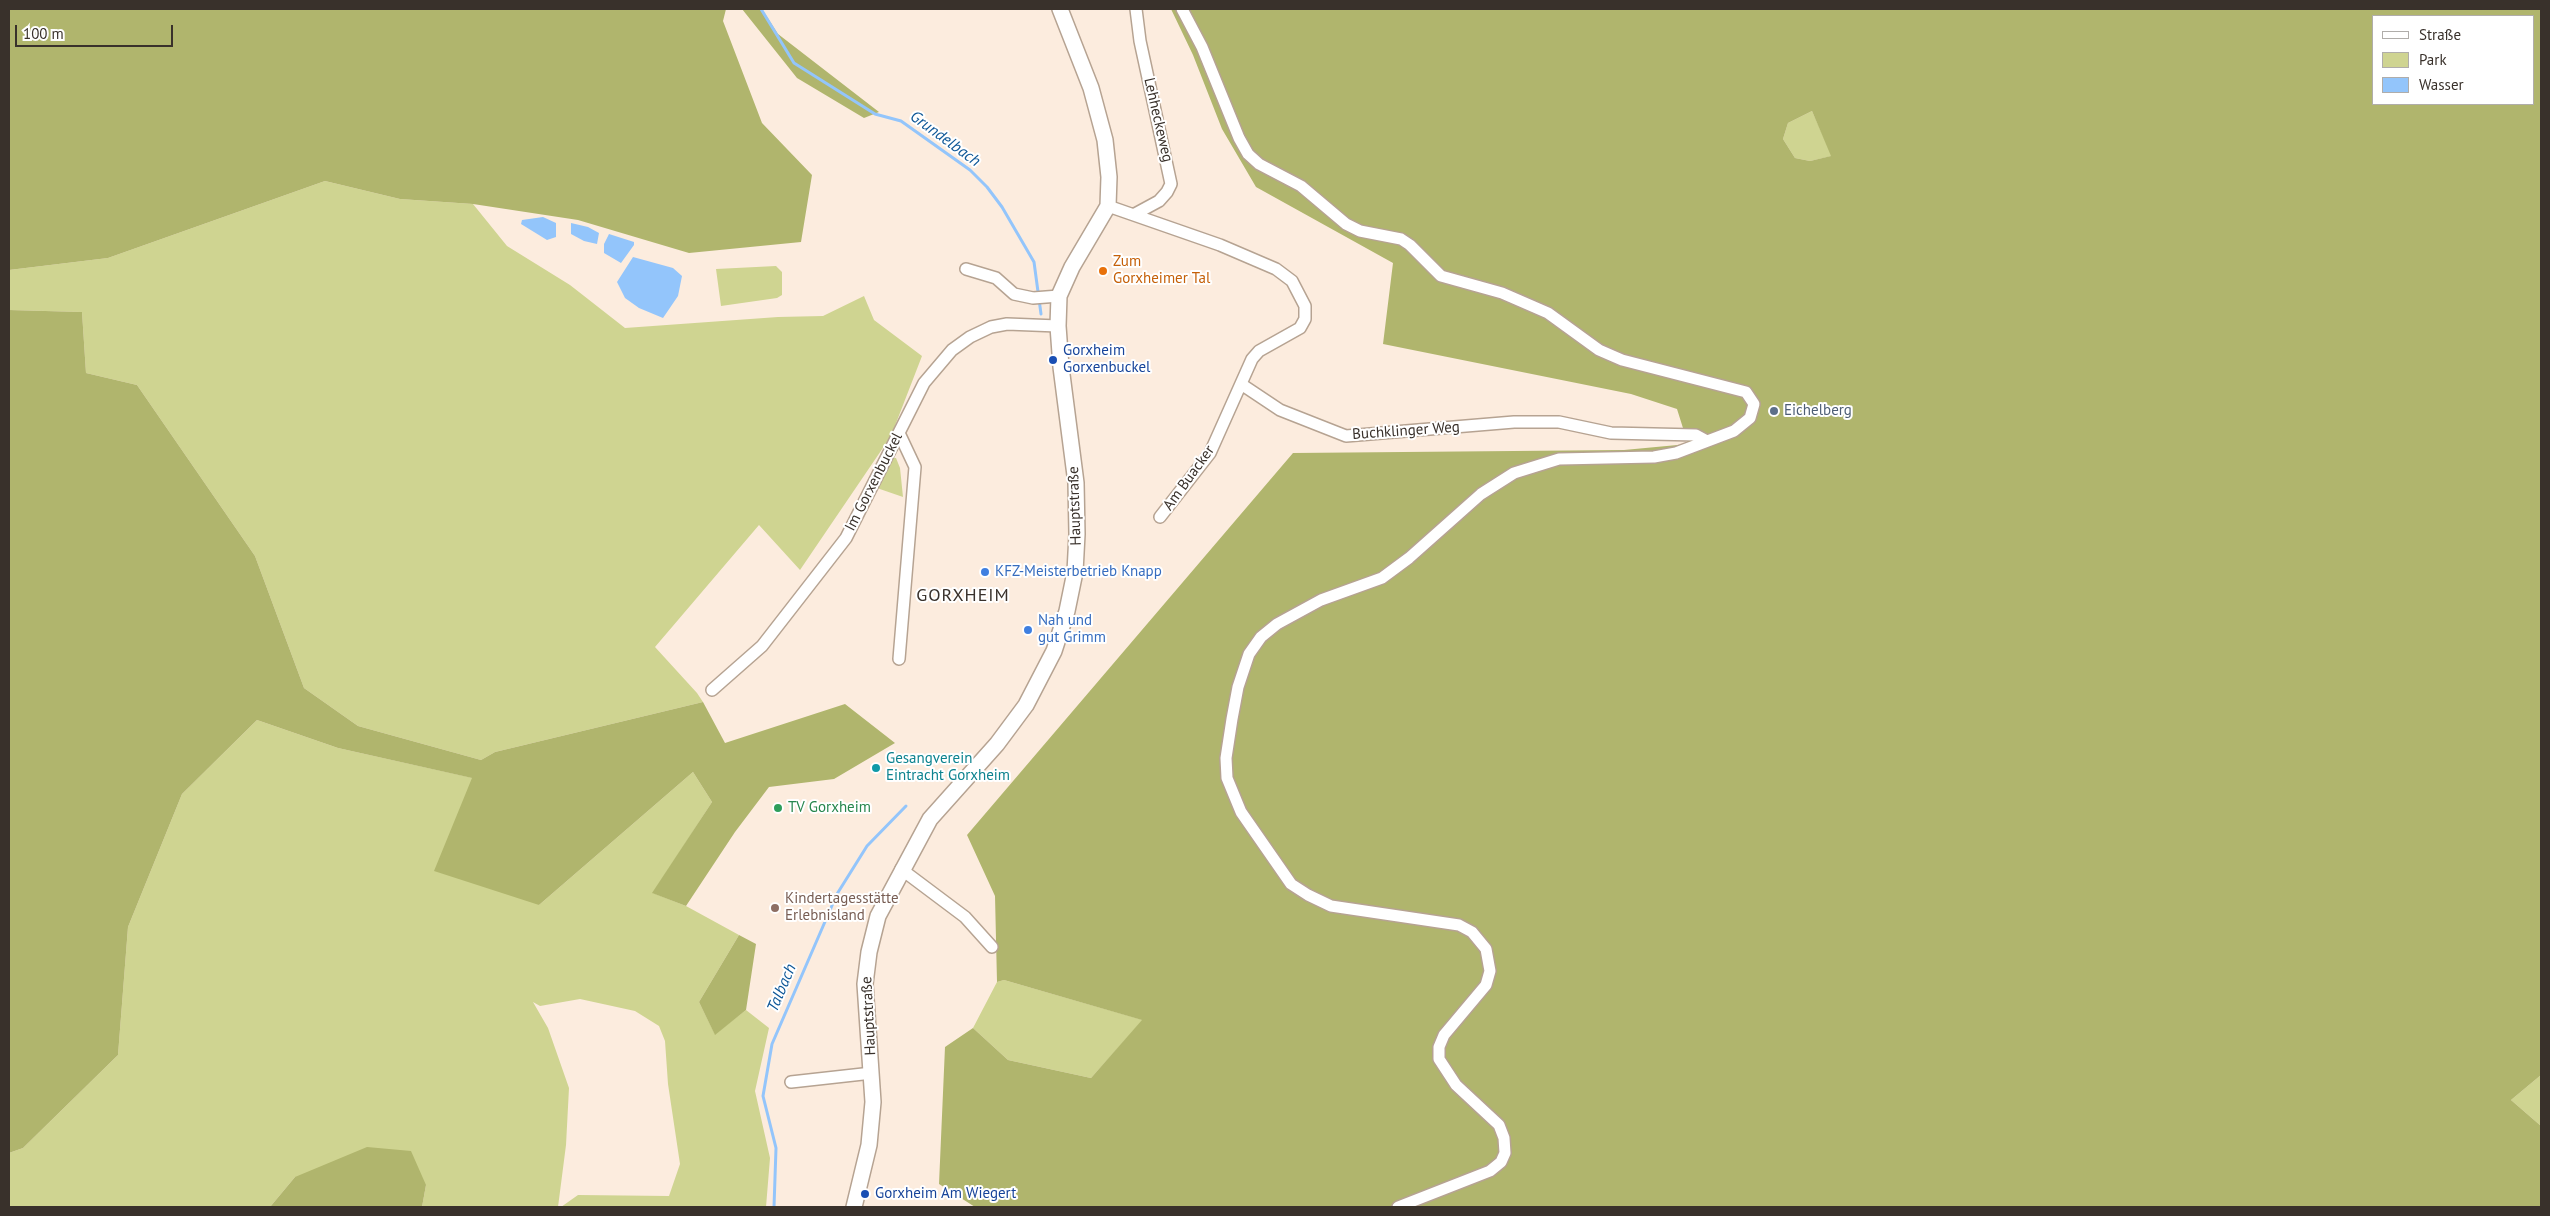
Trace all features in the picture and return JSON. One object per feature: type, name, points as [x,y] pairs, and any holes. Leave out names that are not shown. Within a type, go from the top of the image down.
[{"type":"main road","points":[[1060,9],[1091,88],[1102,124],[1109,170],[1108,206]]},
{"type":"main road","name":"Hauptstraße","points":[[854,1207],[868,1145],[873,1102],[865,984],[869,952],[878,916],[901,869],[930,818],[997,744],[1026,705],[1054,651],[1067,611],[1076,553],[1076,483],[1058,326],[1052,296],[1072,267],[1108,206]]},
{"type":"street","name":"Lehheckeweg","points":[[1135,214],[1159,202],[1171,184],[1140,40],[1136,9]]},
{"type":"street","points":[[1182,9],[1202,47],[1239,138],[1253,160],[1301,186],[1346,224],[1360,231],[1401,239],[1410,245],[1441,276],[1496,291],[1548,313],[1599,350],[1622,360],[1746,392],[1754,404],[1750,418],[1734,431],[1676,452],[1654,457],[1559,459],[1514,473],[1482,494],[1409,558],[1382,578],[1321,600],[1276,624],[1261,637],[1249,654],[1238,687],[1232,719],[1226,758],[1227,778],[1240,812],[1291,884],[1308,896],[1331,906],[1459,926],[1472,932],[1486,949],[1490,971],[1486,985],[1444,1036],[1439,1047],[1439,1060],[1449,1078],[1499,1124],[1504,1138],[1505,1153],[1501,1162],[1490,1172],[1398,1207]]},
{"type":"street","points":[[1108,206],[1135,214],[1257,259],[1276,269],[1292,282],[1299,292],[1305,313],[1300,328],[1255,355],[1241,384]]},
{"type":"street","points":[[966,269],[996,278],[1014,294],[1033,298],[1052,296]]},
{"type":"street","name":"Im Gorxenbuckel","points":[[712,690],[762,646],[846,538],[924,382],[952,350],[970,337],[991,327],[1007,324],[1058,326]]},
{"type":"street","name":"Buchklinger Weg","points":[[1241,384],[1280,410],[1346,436],[1514,422],[1559,422],[1611,433],[1696,435],[1707,441]]},
{"type":"street","name":"Am Buacker","points":[[1160,517],[1210,453],[1241,384]]},
{"type":"street","points":[[899,433],[915,467],[899,659]]},
{"type":"street","points":[[901,869],[965,917],[992,947]]},
{"type":"street","points":[[791,1082],[872,1074]]},
{"type":"green space","points":[[9,9],[726,9],[723,21],[762,123],[812,175],[801,242],[689,253],[578,220],[473,204],[400,199],[325,181],[108,258],[9,270]]},
{"type":"green space","points":[[742,9],[762,9],[778,34],[879,112],[864,118],[797,78]]},
{"type":"green space","points":[[1171,9],[2541,9],[2541,1075],[2511,1100],[2541,1126],[2541,1207],[975,1207],[939,1184],[945,1047],[973,1028],[1008,1060],[1091,1078],[1142,1020],[1004,980],[997,982],[995,896],[967,835],[1293,453],[1624,450],[1688,444],[1677,409],[1631,394],[1383,344],[1393,263],[1256,187],[1222,129],[1193,55]],"holes":[[[1812,111],[1831,156],[1810,161],[1795,158],[1783,139],[1788,123]]]},
{"type":"green space","points":[[1812,111],[1832,156],[1810,161],[1795,158],[1783,139],[1788,123]]},
{"type":"green space","points":[[325,181],[400,199],[473,204],[507,246],[570,285],[625,328],[778,317],[823,316],[864,296],[874,320],[922,356],[891,436],[800,570],[759,525],[655,647],[703,702],[495,752],[481,760],[358,726],[304,688],[255,556],[137,385],[86,373],[82,312],[9,310],[9,270],[108,258]]},
{"type":"green space","points":[[776,266],[782,272],[782,295],[777,298],[721,306],[716,269]]},
{"type":"green space","points":[[9,310],[82,312],[86,373],[137,385],[255,556],[304,688],[358,726],[481,760],[495,752],[703,702],[725,743],[845,704],[895,743],[834,779],[769,787],[735,832],[686,906],[652,893],[712,802],[693,772],[539,905],[434,871],[472,778],[338,748],[257,720],[182,794],[128,927],[118,1055],[23,1148],[9,1153]]},
{"type":"green space","points":[[890,458],[896,458],[900,468],[903,497],[874,487]]},
{"type":"green space","points":[[257,720],[338,748],[473,778],[539,905],[693,772],[712,802],[653,893],[686,906],[739,935],[699,1002],[715,1034],[746,1010],[769,1028],[755,1091],[770,1158],[766,1207],[561,1207],[578,1195],[669,1196],[680,1164],[668,1084],[665,1041],[659,1026],[635,1011],[580,999],[540,1006],[533,1002],[548,1028],[569,1088],[566,1145],[558,1207],[422,1207],[426,1185],[295,1177],[270,1207],[9,1207],[9,1153],[23,1148],[118,1055],[128,927],[182,794]]},
{"type":"green space","points":[[739,935],[756,944],[746,1010],[715,1035],[699,1002]]},
{"type":"green space","points":[[1004,980],[1143,1020],[1091,1078],[1008,1060],[973,1028],[997,982]]},
{"type":"green space","points":[[2541,1075],[2541,1126],[2511,1100]]},
{"type":"green space","points":[[367,1147],[411,1151],[426,1185],[422,1207],[270,1207],[295,1177]]},
{"type":"water","points":[[543,217],[556,223],[556,237],[547,240],[521,224],[522,220]]},
{"type":"water","points":[[571,223],[588,227],[599,233],[597,244],[584,241],[571,234]]},
{"type":"water","points":[[609,234],[634,242],[634,245],[621,263],[604,253],[604,244]]},
{"type":"water","points":[[633,257],[673,268],[682,276],[678,296],[663,318],[639,308],[625,298],[617,282]]},
{"type":"waterway","name":"Grundelbach","points":[[761,9],[794,63],[875,114],[901,121],[970,170],[987,187],[1002,207],[1034,262],[1041,314]]},
{"type":"waterway","name":"Talbach","points":[[774,1207],[776,1148],[763,1096],[772,1044],[837,894],[867,846],[906,806]]},
{"type":"place","name":"Zum Gorxheimer Tal","points":[[1103,271]]},
{"type":"place","name":"Gorxheim Gorxenbuckel","points":[[1053,360]]},
{"type":"place","name":"Eichelberg","points":[[1774,411]]},
{"type":"place","name":"KFZ-Meisterbetrieb Knapp","points":[[985,572]]},
{"type":"place","name":"Nah und gut Grimm","points":[[1028,630]]},
{"type":"place","name":"Gesangverein Eintracht Gorxheim","points":[[876,768]]},
{"type":"place","name":"TV Gorxheim","points":[[778,808]]},
{"type":"place","name":"Kindertagesstätte Erlebnisland","points":[[775,908]]},
{"type":"place","name":"Gorxheim Am Wiegert","points":[[865,1194]]},
{"type":"district","name":"GORXHEIM","points":[[963,596]]}]
